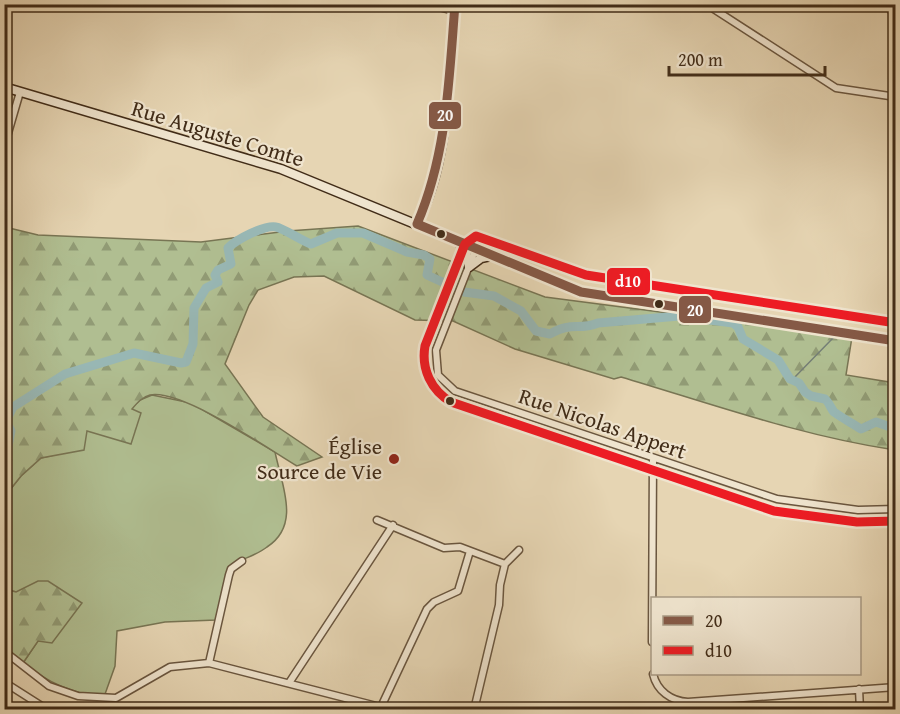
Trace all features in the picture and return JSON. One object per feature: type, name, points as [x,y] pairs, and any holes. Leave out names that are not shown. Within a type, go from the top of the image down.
[{"type":"street","points":[[417,224],[440,159],[454,8],[427,4]]},
{"type":"street","points":[[706,4],[836,88],[896,97]]},
{"type":"street","points":[[888,4],[896,20]]},
{"type":"street","name":"Rue Auguste Comte","points":[[4,87],[281,170],[499,257]]},
{"type":"street","points":[[4,147],[20,92]]},
{"type":"street","points":[[402,218],[418,213],[424,207]]},
{"type":"street","points":[[424,207],[426,221],[434,231]]},
{"type":"street","points":[[457,240],[466,250],[470,267],[481,258],[499,257],[583,287],[896,335]]},
{"type":"street","name":"Rue Nicolas Appert","points":[[476,248],[436,350],[437,372],[455,392],[777,499],[858,510],[896,509]]},
{"type":"street","points":[[499,257],[581,292],[896,341]]},
{"type":"street","points":[[652,597],[653,458]]},
{"type":"street","points":[[376,520],[393,525],[444,548],[460,547],[505,564]]},
{"type":"street","points":[[289,683],[393,525]]},
{"type":"street","points":[[474,710],[499,605],[500,585],[505,564],[519,550]]},
{"type":"street","points":[[381,707],[428,609],[434,602],[458,591],[470,551]]},
{"type":"street","points":[[209,663],[229,575],[231,569],[242,561]]},
{"type":"street","points":[[4,651],[49,686],[62,692],[97,698],[116,698],[170,667],[209,663],[370,707],[392,710]]},
{"type":"street","points":[[654,675],[661,689],[669,697],[681,701],[896,687]]},
{"type":"street","points":[[4,682],[48,710]]},
{"type":"street","points":[[859,689],[861,710]]},
{"type":"green space","points":[[358,226],[545,297],[852,337],[846,375],[895,383],[895,450],[791,428],[621,377],[614,379],[515,349],[453,321],[415,320],[324,276],[294,277],[258,290],[249,305],[225,364],[263,417],[322,457],[297,466],[203,410],[182,401],[150,395],[138,402],[132,409],[141,413],[131,444],[87,431],[84,450],[41,458],[21,476],[5,496],[5,227],[38,235],[201,242],[288,231]]},
{"type":"green space","points":[[152,395],[191,403],[275,452],[285,491],[284,528],[277,538],[263,550],[234,564],[216,620],[165,622],[117,631],[115,666],[104,697],[81,693],[51,681],[23,663],[38,641],[16,592],[5,589],[5,496],[21,476],[41,458],[54,455],[86,431],[131,409],[140,400]]},
{"type":"green space","points":[[38,581],[48,581],[82,603],[52,643],[38,641],[23,663],[5,649],[4,589],[16,592]]},
{"type":"waterway","points":[[4,465],[11,431],[6,421],[13,407],[65,374],[134,353],[181,363],[186,362],[193,344],[194,308],[206,288],[218,282],[215,275],[218,270],[231,264],[228,248],[251,233],[271,227],[279,228],[311,244],[337,233],[363,233],[407,252],[424,255],[430,259],[427,275],[464,292],[494,296],[521,311],[536,331],[550,334],[564,328],[598,323],[679,316],[733,323],[738,327],[743,339],[778,360],[790,379],[799,383],[811,396],[825,399],[834,412],[840,416],[861,429],[876,422],[896,429]]},
{"type":"waterway","points":[[792,380],[833,338]]},
{"type":"transit line","name":"20","points":[[417,224],[427,198],[441,144],[455,4]]},
{"type":"transit line","name":"20","points":[[417,224],[581,292],[896,341]]},
{"type":"transit line","name":"d10","points":[[896,323],[586,275],[476,236],[465,244],[425,346],[424,355],[426,371],[433,385],[451,402],[774,511],[857,522],[896,521]]},
{"type":"place","name":"Église Source de Vie","points":[[394,459]]}]
